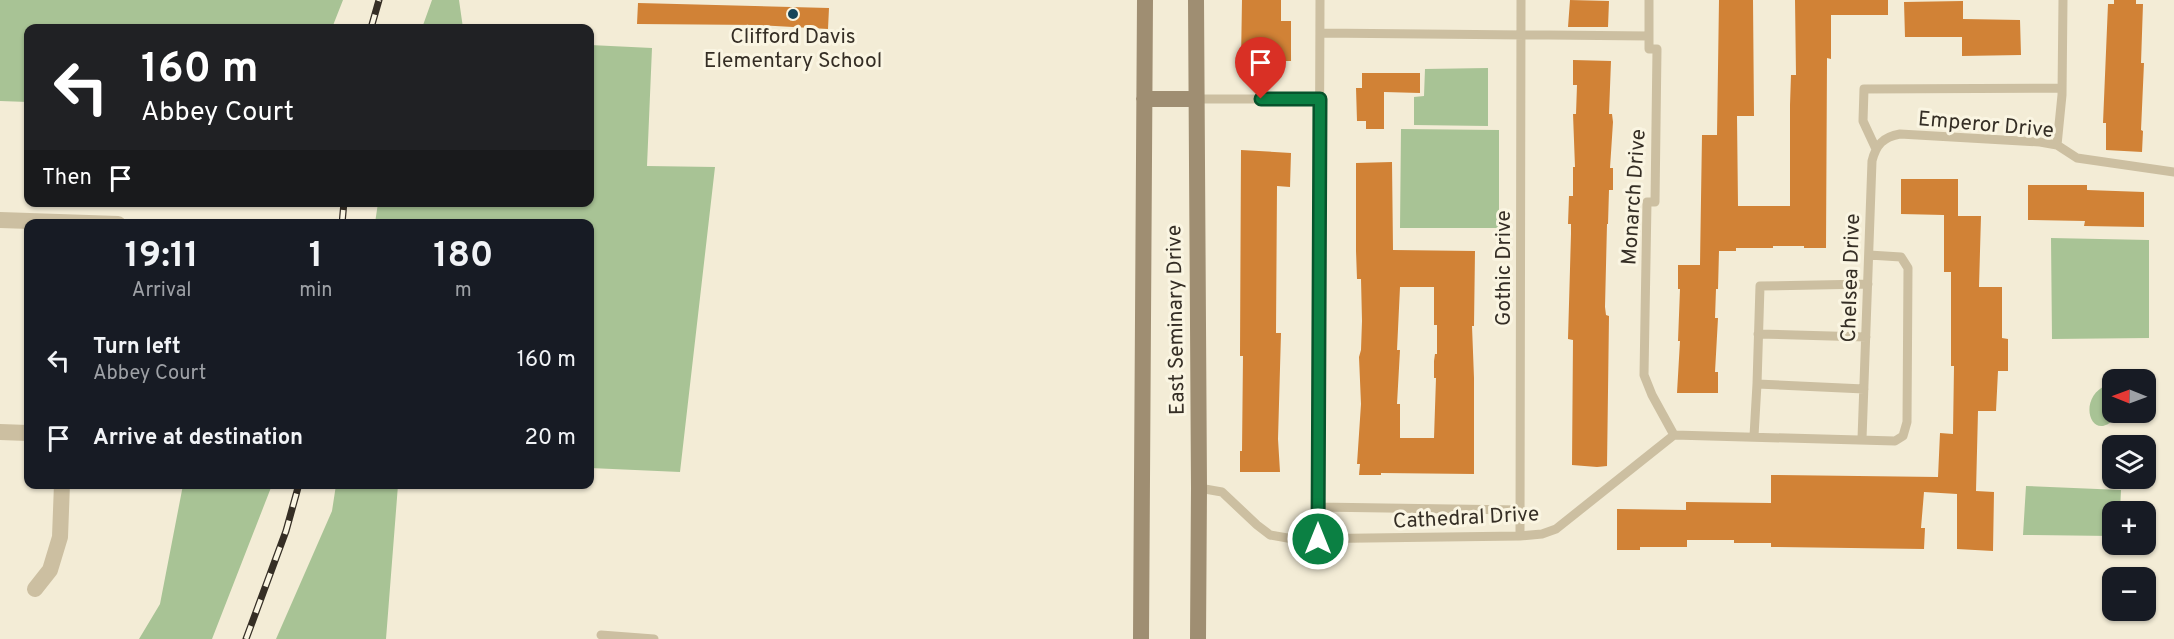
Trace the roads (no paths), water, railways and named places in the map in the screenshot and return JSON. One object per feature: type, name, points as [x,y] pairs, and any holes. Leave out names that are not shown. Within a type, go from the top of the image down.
[{"type":"main road","name":"East Seminary Drive","points":[[1140,639],[1145,0]]},
{"type":"main road","name":"East Seminary Drive","points":[[1196,0],[1198,639]]},
{"type":"main road","points":[[1144,99],[1195,99]]},
{"type":"street","points":[[0,220],[24,221]]},
{"type":"street","points":[[0,432],[24,433]]},
{"type":"street","points":[[35,589],[50,570],[60,537],[62,489]]},
{"type":"lane","points":[[1318,539],[1320,0]]},
{"type":"lane","name":"Gothic Drive","points":[[1520,536],[1521,0]]},
{"type":"lane","name":"Monarch Drive","points":[[1649,0],[1649,49],[1657,49],[1655,202],[1647,202],[1644,375],[1674,435]]},
{"type":"lane","points":[[2057,145],[2062,88],[2063,0]]},
{"type":"lane","points":[[1320,33],[1649,36]]},
{"type":"lane","points":[[1875,149],[1863,121],[1864,89],[2062,88]]},
{"type":"lane","points":[[1195,99],[1320,99]]},
{"type":"lane","name":"Emperor Drive","points":[[1875,149],[1889,136],[1900,134],[2040,142],[2057,145],[2077,158],[2174,172]]},
{"type":"lane","name":"Chelsea Drive","points":[[1862,439],[1872,161],[1875,149]]},
{"type":"lane","points":[[1674,435],[1895,441],[1903,436],[1907,422],[1908,268],[1901,257],[1869,255]]},
{"type":"lane","points":[[1754,436],[1760,286],[1868,284]]},
{"type":"lane","points":[[1758,334],[1866,337]]},
{"type":"lane","points":[[1757,384],[1864,389]]},
{"type":"lane","name":"Cathedral Drive","points":[[1199,488],[1222,492],[1270,535],[1293,539],[1542,534],[1556,529],[1674,435]]},
{"type":"lane","points":[[1318,507],[1520,510]]},
{"type":"lane","points":[[601,635],[654,639]]},
{"type":"railway","points":[[372,24],[379,0]]},
{"type":"railway","points":[[342,219],[344,207]]},
{"type":"railway","points":[[246,639],[286,531],[298,489]]},
{"type":"place","name":"Clifford Davis Elementary School","points":[[793,14]]}]
